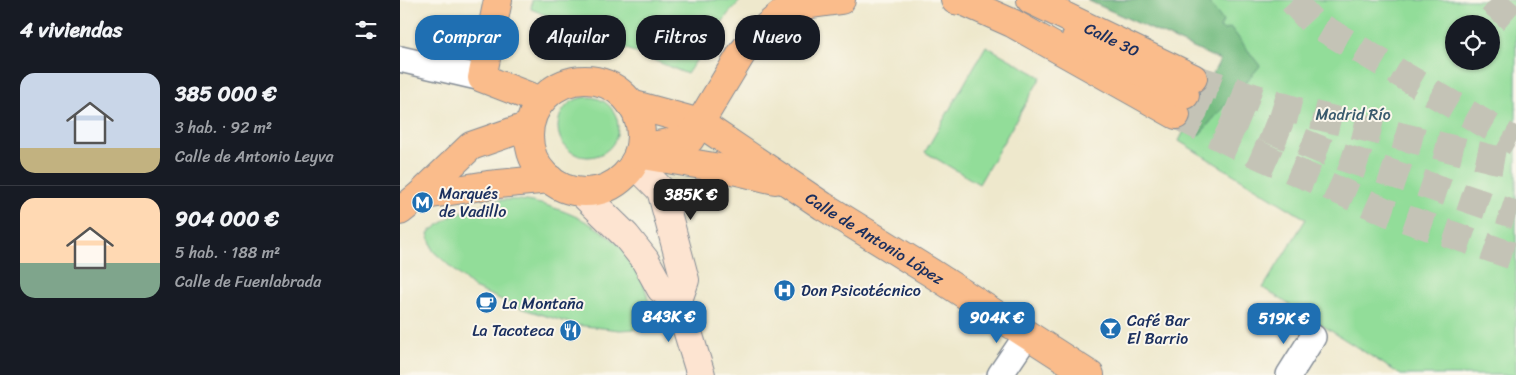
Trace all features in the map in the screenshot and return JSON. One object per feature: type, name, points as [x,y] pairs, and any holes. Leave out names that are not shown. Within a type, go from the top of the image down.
[{"type":"main road","points":[[498,0],[482,78],[541,100]]},
{"type":"main road","points":[[637,155],[690,139],[742,53],[758,34],[801,2],[841,0]]},
{"type":"main road","points":[[955,0],[965,2],[1185,96]]},
{"type":"main road","points":[[995,0],[1040,19],[1185,96]]},
{"type":"main road","name":"Calle 30","points":[[1031,0],[1185,96]]},
{"type":"main road","points":[[590,80],[606,83],[620,92],[631,104],[637,114],[641,140],[632,168],[621,178],[609,186],[595,191],[581,192],[564,188],[541,171],[533,157],[528,139],[529,126],[534,110],[541,100],[558,86],[573,81],[590,80]]},
{"type":"main road","name":"Calle de Antonio López","points":[[631,104],[700,123],[786,182],[1090,375]]},
{"type":"main road","points":[[410,204],[471,146],[529,126]]},
{"type":"main road","points":[[637,155],[661,190],[684,280],[678,300],[701,375]]},
{"type":"main road","name":"Calle de Antonio López","points":[[637,155],[737,171],[786,182]]},
{"type":"main road","points":[[410,204],[488,185],[550,179]]},
{"type":"main road","points":[[581,192],[626,236],[645,260],[661,289],[678,300]]},
{"type":"street","points":[[400,59],[482,78]]},
{"type":"street","points":[[1000,375],[1027,335]]},
{"type":"street","points":[[1289,375],[1313,337]]},
{"type":"green space","points":[[532,0],[741,0],[725,18],[725,15],[636,15],[636,53],[626,49],[626,15],[545,15],[531,9]]},
{"type":"green space","name":"Madrid Río","points":[[1087,0],[1516,0],[1516,375],[1401,375],[1263,288],[1306,219],[1179,141],[1220,60]]},
{"type":"green space","points":[[1087,0],[1207,0],[1223,21],[1220,28],[1224,30],[1231,28],[1260,66],[1199,135],[1185,129],[1220,60]]},
{"type":"green space","points":[[986,46],[1041,77],[979,184],[925,152]]},
{"type":"green space","points":[[653,60],[697,60],[687,74]]},
{"type":"green space","points":[[588,97],[604,102],[609,106],[613,111],[618,127],[613,143],[609,148],[604,152],[588,157],[572,152],[567,148],[563,143],[558,127],[563,111],[567,106],[572,102]]},
{"type":"green space","points":[[500,200],[523,200],[558,209],[591,224],[606,234],[631,258],[639,272],[655,328],[620,330],[576,325],[523,309],[474,288],[433,251],[428,233],[450,217]]},
{"type":"tunnel","points":[[1292,0],[1311,21],[1516,142]]},
{"type":"tunnel","points":[[1491,0],[1516,22]]},
{"type":"tunnel","points":[[1193,78],[1298,111],[1516,163]]},
{"type":"tunnel","points":[[1185,95],[1324,151],[1516,215]]},
{"type":"tunnel","points":[[1176,115],[1236,145],[1389,213],[1516,257]]},
{"type":"place","name":"Marqués de Vadillo","points":[[423,202]]},
{"type":"place","name":"Don Psicotécnico","points":[[785,290]]},
{"type":"place","name":"La Montaña","points":[[486,303]]},
{"type":"place","name":"Café Bar El Barrio","points":[[1111,329]]},
{"type":"place","name":"La Tacoteca","points":[[570,330]]}]
